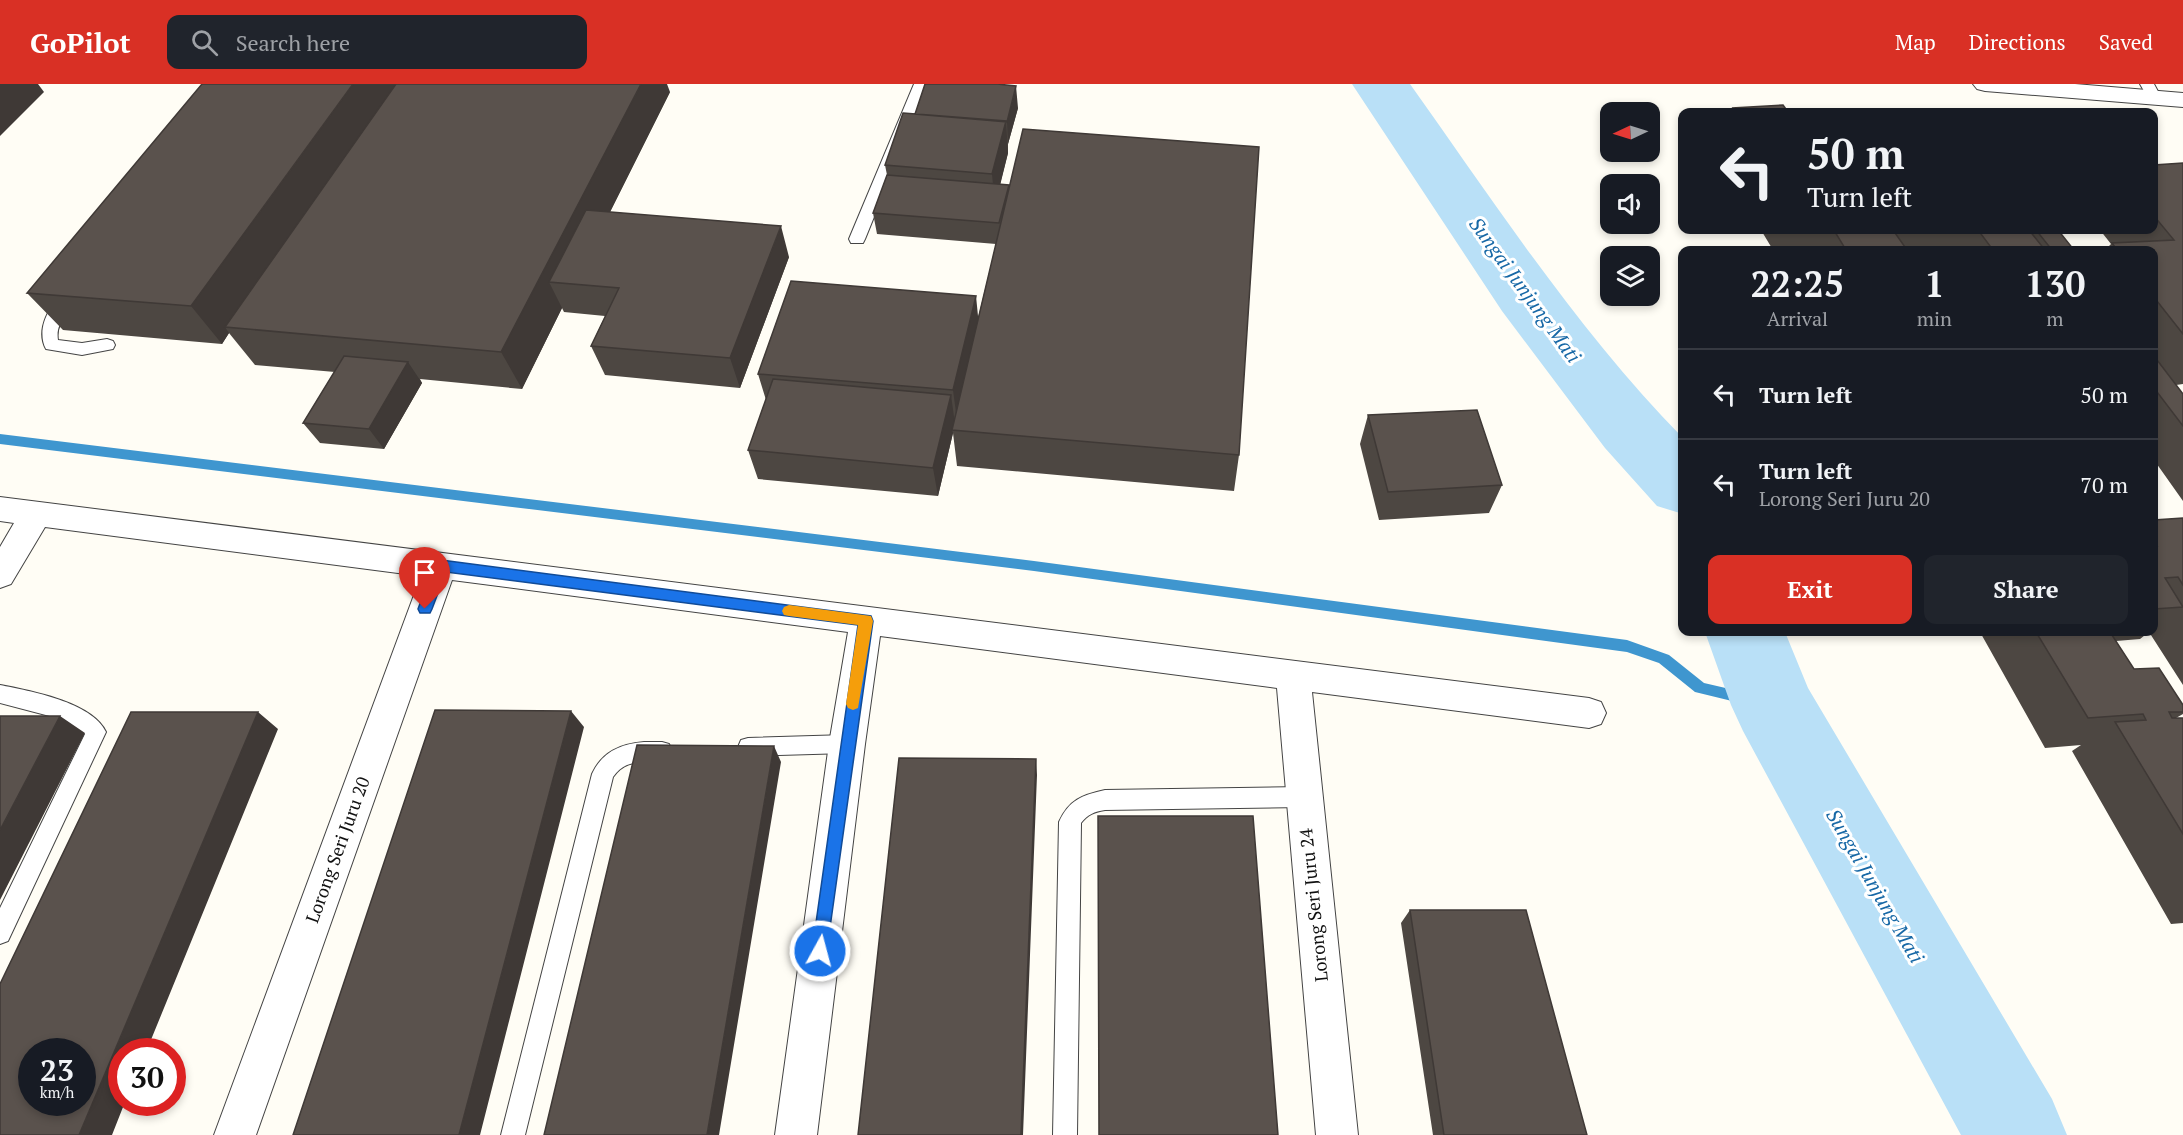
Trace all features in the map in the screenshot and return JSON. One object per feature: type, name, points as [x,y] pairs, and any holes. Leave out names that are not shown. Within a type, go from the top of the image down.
[{"type":"street","points":[[1985,84],[2150,91],[2183,100]]},
{"type":"street","points":[[0,509],[1589,713]]},
{"type":"street","points":[[0,575],[36,514]]},
{"type":"street","name":"Lorong Seri Juru 20","points":[[235,1135],[441,566]]},
{"type":"street","points":[[796,1135],[847,744],[866,621]]},
{"type":"street","name":"Lorong Seri Juru 24","points":[[1293,675],[1337,1135]]},
{"type":"lane","points":[[857,239],[921,84]]},
{"type":"lane","points":[[78,289],[53,320],[48,337],[52,345],[82,349],[108,345]]},
{"type":"lane","points":[[0,694],[34,700],[90,723],[96,732],[0,933]]},
{"type":"lane","points":[[729,748],[847,744]]},
{"type":"lane","points":[[513,1135],[603,774],[609,762],[623,754],[681,750]]},
{"type":"lane","points":[[1065,1135],[1070,822],[1077,809],[1089,803],[1105,800],[1303,796]]},
{"type":"building","points":[[202,84],[353,84],[191,306],[27,293]]},
{"type":"building","points":[[396,84],[641,84],[501,352],[225,327]]},
{"type":"building","points":[[925,84],[1016,86],[1007,122],[915,114]]},
{"type":"building","points":[[1783,105],[1785,108],[1733,108]]},
{"type":"building","points":[[903,113],[1006,121],[992,174],[885,165]]},
{"type":"building","points":[[1023,129],[1259,147],[1239,455],[952,430]]},
{"type":"building","points":[[2183,163],[2183,334],[2158,302],[2158,246],[2114,246],[2112,243],[2174,240],[2158,221],[2158,165]]},
{"type":"building","points":[[887,175],[1009,185],[999,223],[873,213]]},
{"type":"building","points":[[586,210],[781,226],[730,358],[591,346],[619,288],[549,282]]},
{"type":"building","points":[[1836,234],[1896,234],[1904,246],[1844,246]]},
{"type":"building","points":[[1981,234],[2032,234],[2042,246],[1990,246]]},
{"type":"building","points":[[2039,234],[2061,234],[2071,246],[2049,246]]},
{"type":"building","points":[[791,281],[976,296],[953,390],[758,374]]},
{"type":"building","points":[[344,356],[408,362],[369,429],[303,423]]},
{"type":"building","points":[[2158,361],[2183,394],[2183,426],[2158,393]]},
{"type":"building","points":[[773,379],[951,395],[933,468],[748,450]]},
{"type":"building","points":[[1477,410],[1502,485],[1388,492],[1368,415]]},
{"type":"building","points":[[2183,518],[2183,585],[2178,577],[2165,578],[2183,607],[2158,609],[2158,520]]},
{"type":"building","points":[[2038,636],[2113,636],[2134,669],[2159,668],[2183,705],[2183,712],[2169,712],[2172,718],[2183,718],[2183,834],[2115,722],[2146,720],[2143,714],[2088,718]]},
{"type":"building","points":[[435,710],[571,711],[459,1135],[293,1135]]},
{"type":"building","points":[[131,712],[258,712],[120,1038],[108,1038],[108,1066],[96,1095],[96,1038],[18,1038],[18,1116],[87,1116],[79,1135],[0,1135],[0,984]]},
{"type":"building","points":[[0,716],[60,716],[0,830]]},
{"type":"building","points":[[637,745],[774,746],[707,1135],[544,1135]]},
{"type":"building","points":[[899,758],[1036,759],[1021,1135],[858,1135]]},
{"type":"building","points":[[1098,816],[1253,816],[1278,1135],[1099,1135]]},
{"type":"building","points":[[1410,910],[1526,910],[1587,1135],[1444,1135]]},
{"type":"waterway","name":"Sungai Junjung Mati","points":[[1381,84],[1525,295],[1630,429],[1678,480]]},
{"type":"waterway","points":[[0,439],[1034,566],[1627,646],[1664,659],[1700,688],[1773,705]]},
{"type":"waterway","name":"Sungai Junjung Mati","points":[[1747,636],[1773,705],[2016,1135]]},
{"type":"slow traffic","points":[[789,611],[866,621],[853,704]]},
{"type":"route","points":[[425,609],[441,566],[866,621],[847,744],[820,951]]}]
